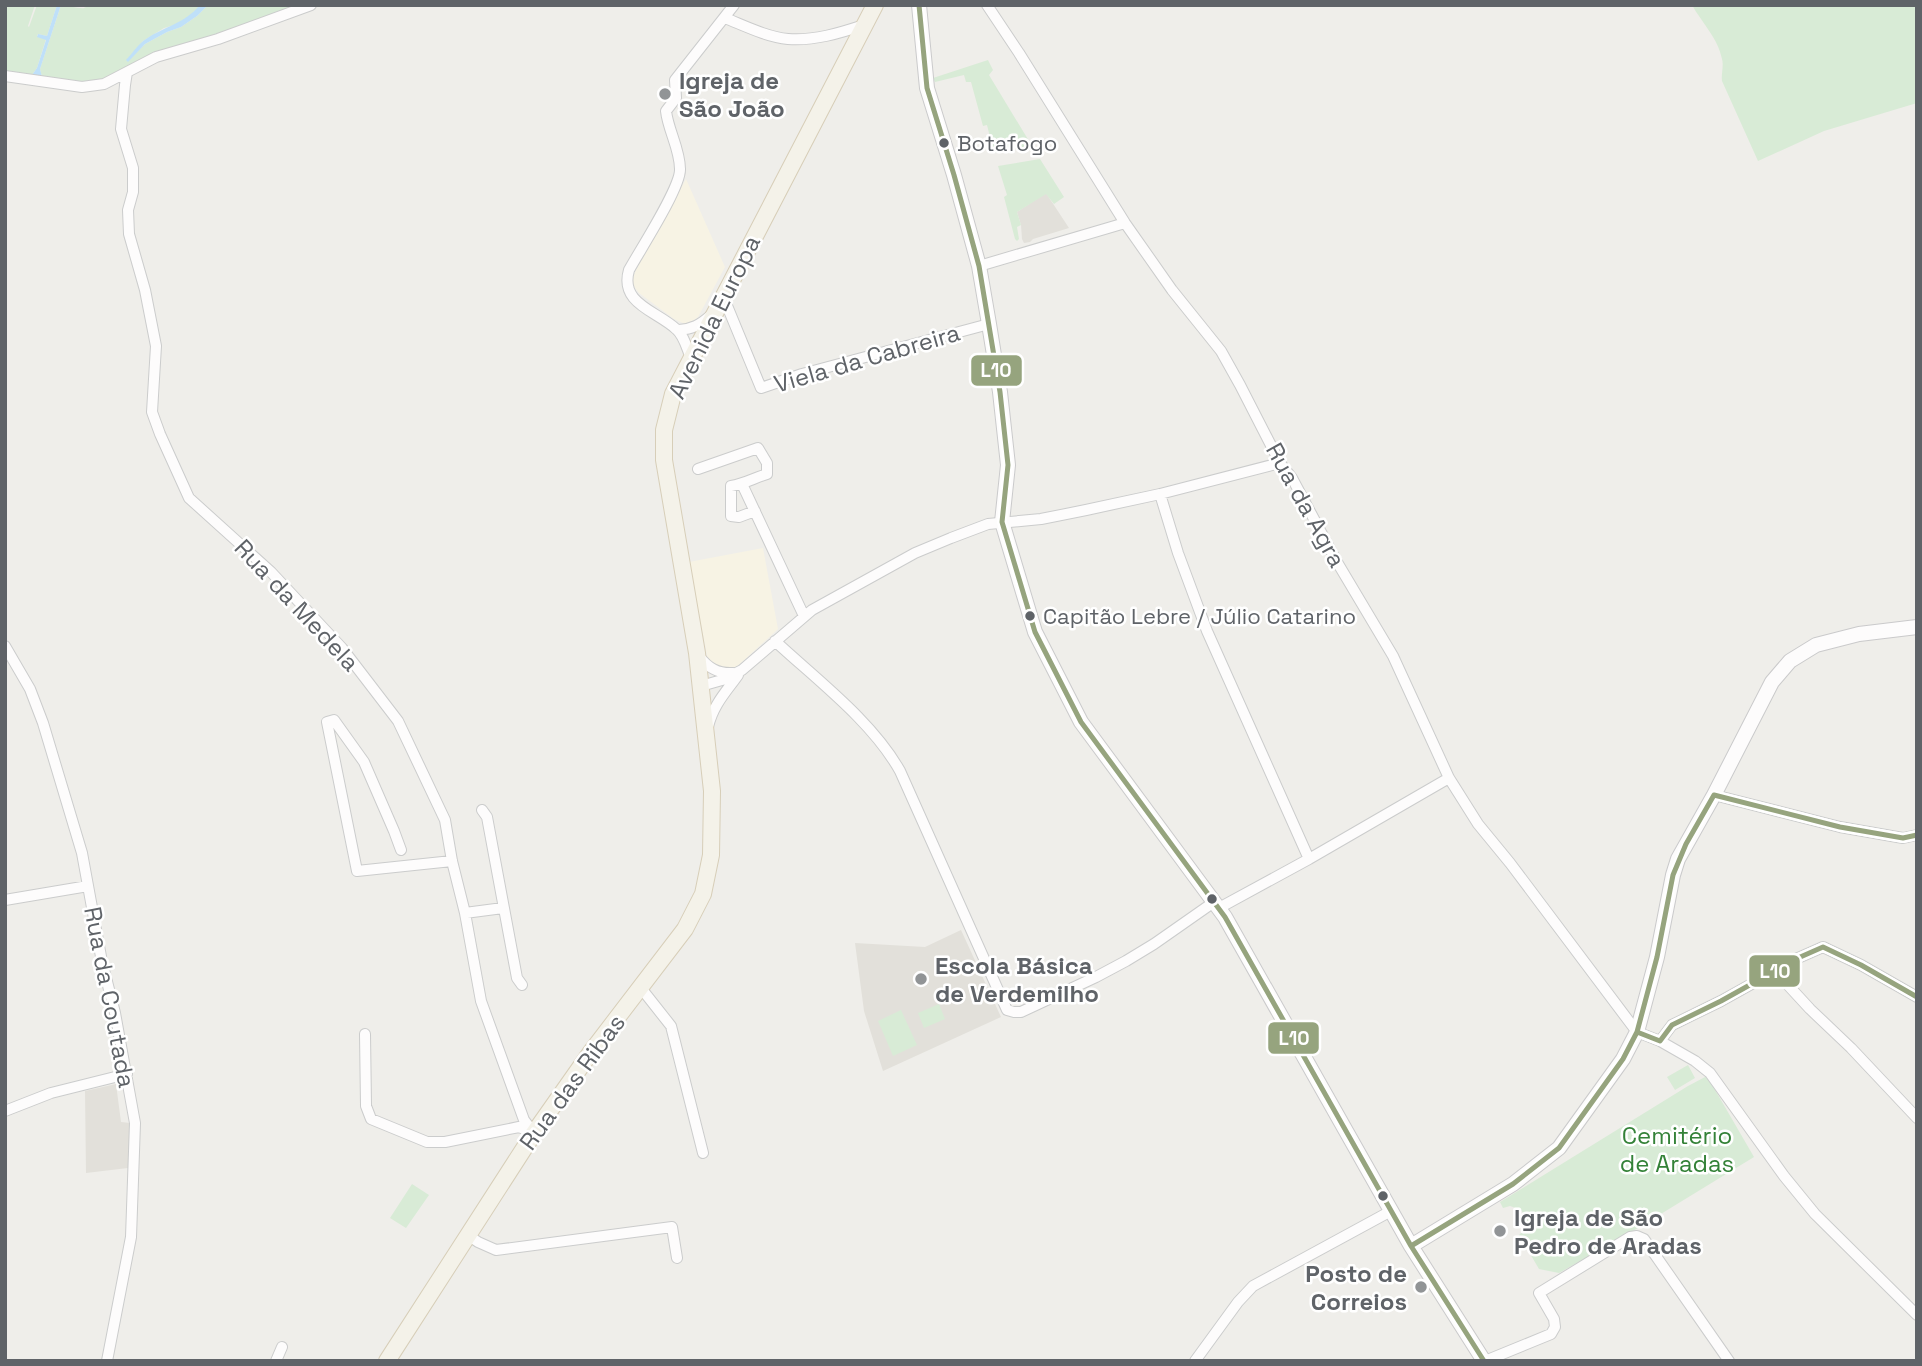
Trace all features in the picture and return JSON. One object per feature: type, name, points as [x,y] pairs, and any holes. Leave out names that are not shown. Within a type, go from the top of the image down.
[{"type":"main road","name":"Avenida Europa","points":[[706,737],[696,653],[664,460],[664,430],[673,394],[875,5]]},
{"type":"main road","points":[[919,5],[927,88],[979,267],[1000,392],[1008,465],[1002,522],[1035,632],[1081,722],[1217,905],[1411,1246],[1485,1361]]},
{"type":"main road","points":[[1411,1246],[1513,1184],[1559,1148],[1623,1059],[1637,1032],[1657,957],[1673,874],[1686,844],[1772,682],[1790,661],[1816,645],[1859,634],[1917,627]]},
{"type":"main road","name":"Rua das Ribas","points":[[387,1361],[534,1133],[591,1052],[685,929],[703,894],[711,855],[712,790],[706,737]]},
{"type":"street","points":[[5,76],[82,87],[104,84],[156,57],[312,5]]},
{"type":"street","points":[[691,358],[679,330],[640,304],[627,288],[626,278],[676,187],[681,171],[666,111],[676,98],[675,80],[734,5]]},
{"type":"street","name":"Rua da Agra","points":[[987,5],[1125,223],[1172,290],[1221,351],[1280,463],[1293,478],[1337,562],[1393,656],[1449,778],[1478,824],[1637,1032]]},
{"type":"street","points":[[725,18],[789,39],[838,34],[864,25]]},
{"type":"street","name":"Rua da Medela","points":[[127,72],[121,129],[133,168],[133,192],[128,210],[129,234],[156,346],[152,412],[159,434],[189,498],[271,572],[342,648],[398,721],[446,820],[481,1001],[524,1120],[534,1133]]},
{"type":"street","points":[[979,267],[1125,223]]},
{"type":"street","name":"Viela da Cabreira","points":[[723,296],[761,388],[815,370],[989,324]]},
{"type":"street","points":[[679,330],[700,325],[715,312]]},
{"type":"street","points":[[698,469],[758,448],[767,463],[767,474],[731,486],[732,516],[739,517],[755,511]]},
{"type":"street","points":[[706,737],[711,714],[742,670],[804,616],[915,553],[988,524],[1041,519],[1160,494],[1280,463]]},
{"type":"street","points":[[742,484],[804,616]]},
{"type":"street","points":[[1160,494],[1178,554],[1207,631],[1309,859]]},
{"type":"street","points":[[775,641],[876,734],[890,753],[1004,1004],[1007,1010],[1014,1012],[1021,1012],[1096,977],[1217,905],[1309,859],[1449,778]]},
{"type":"street","name":"Rua da Coutada","points":[[5,646],[30,689],[43,723],[82,853],[135,1123],[131,1237],[107,1361]]},
{"type":"street","points":[[696,653],[707,666],[719,672],[742,670]]},
{"type":"street","points":[[701,686],[742,670]]},
{"type":"street","points":[[701,686],[726,690]]},
{"type":"street","points":[[401,850],[364,762],[334,720],[327,722],[357,871],[452,861]]},
{"type":"street","points":[[334,757],[342,749],[354,747]]},
{"type":"street","points":[[1714,795],[1840,827],[1903,838],[1917,835]]},
{"type":"street","points":[[482,810],[487,817],[517,978],[522,985]]},
{"type":"street","points":[[5,900],[88,886]]},
{"type":"street","points":[[464,913],[503,908]]},
{"type":"street","points":[[1660,1041],[1672,1025],[1823,947],[1917,997]]},
{"type":"street","points":[[1775,971],[1917,1118]]},
{"type":"street","points":[[641,988],[671,1026],[703,1153]]},
{"type":"street","points":[[1619,1007],[1641,1015]]},
{"type":"street","points":[[1637,1032],[1660,1041],[1710,1073],[1784,1176],[1815,1214],[1917,1315]]},
{"type":"street","points":[[365,1034],[366,1107],[371,1119],[427,1142],[445,1142],[519,1127],[534,1133]]},
{"type":"street","points":[[5,1111],[51,1093],[127,1074]]},
{"type":"street","points":[[1195,1361],[1253,1286],[1391,1211]]},
{"type":"street","points":[[468,1235],[496,1250],[672,1227],[677,1258]]},
{"type":"street","points":[[1485,1361],[1551,1334],[1555,1327],[1554,1319],[1539,1293],[1630,1237],[1637,1236],[1644,1240],[1729,1361]]},
{"type":"street","points":[[276,1361],[282,1347]]},
{"type":"shaded area","points":[[686,179],[725,267],[698,317],[685,324],[639,293],[632,280]]},
{"type":"shaded area","points":[[1046,193],[1069,228],[1024,243],[1017,212]]},
{"type":"shaded area","points":[[763,548],[778,629],[736,667],[724,671],[708,660],[689,562]]},
{"type":"shaded area","name":"Escola Básica de Verdemilho","points":[[961,930],[1001,1017],[883,1071],[864,1011],[855,943],[925,947]]},
{"type":"shaded area","points":[[116,1084],[121,1122],[130,1123],[128,1168],[86,1173],[85,1091]]},
{"type":"green space","points":[[5,5],[35,5],[29,27],[37,5],[57,5],[47,36],[37,36],[46,39],[37,68],[32,75],[5,71]]},
{"type":"green space","points":[[61,5],[86,8],[79,5],[200,5],[193,14],[178,24],[164,28],[143,41],[128,61],[145,44],[181,27],[208,5],[304,5],[101,79],[83,83],[42,77],[40,69]]},
{"type":"green space","points":[[1692,5],[1917,5],[1917,103],[1824,131],[1758,161],[1722,81],[1723,62],[1720,51]]},
{"type":"green space","points":[[988,60],[993,70],[989,75],[1032,146],[994,153],[987,125],[983,126],[971,82],[966,82],[964,75],[935,82],[933,78]]},
{"type":"green space","points":[[1040,159],[1064,197],[1054,204],[1046,194],[1017,212],[1021,225],[1017,227],[1017,241],[998,166]]},
{"type":"green space","points":[[939,1004],[945,1019],[924,1028],[918,1013]]},
{"type":"green space","points":[[901,1010],[917,1045],[893,1056],[878,1021]]},
{"type":"green space","points":[[1688,1065],[1695,1078],[1675,1090],[1667,1077]]},
{"type":"green space","name":"Cemitério de Aradas","points":[[1707,1076],[1754,1157],[1559,1273],[1539,1269],[1519,1235],[1524,1230],[1525,1216],[1521,1210],[1510,1206],[1503,1208],[1500,1202]]},
{"type":"green space","points":[[412,1184],[429,1195],[406,1228],[390,1218]]},
{"type":"water","points":[[57,5],[61,5],[40,69],[42,77],[32,75],[46,40],[37,37],[38,34],[47,36]]},
{"type":"water","points":[[200,5],[208,5],[181,27],[145,44],[128,62],[126,60],[143,41],[181,21]]},
{"type":"transit line","name":"L10","points":[[919,5],[927,88],[979,266],[1000,392],[1008,465],[1002,522],[1035,632],[1081,722],[1225,917],[1411,1246],[1484,1361]]},
{"type":"transit line","name":"L10","points":[[1411,1246],[1513,1184],[1559,1148],[1623,1059],[1637,1032],[1657,957],[1673,875],[1686,844],[1714,795],[1840,827],[1903,838],[1917,835]]},
{"type":"transit line","name":"L10","points":[[1637,1032],[1660,1041],[1672,1025],[1823,947],[1917,997]]},
{"type":"place","name":"Igreja de São João","points":[[665,94]]},
{"type":"place","name":"Botafogo","points":[[944,143]]},
{"type":"place","name":"Capitão Lebre / Júlio Catarino","points":[[1030,616]]},
{"type":"place","name":"Escola Básica de Verdemilho","points":[[921,979]]},
{"type":"place","name":"Igreja de São Pedro de Aradas","points":[[1500,1231]]},
{"type":"place","name":"Posto de Correios","points":[[1421,1287]]}]
